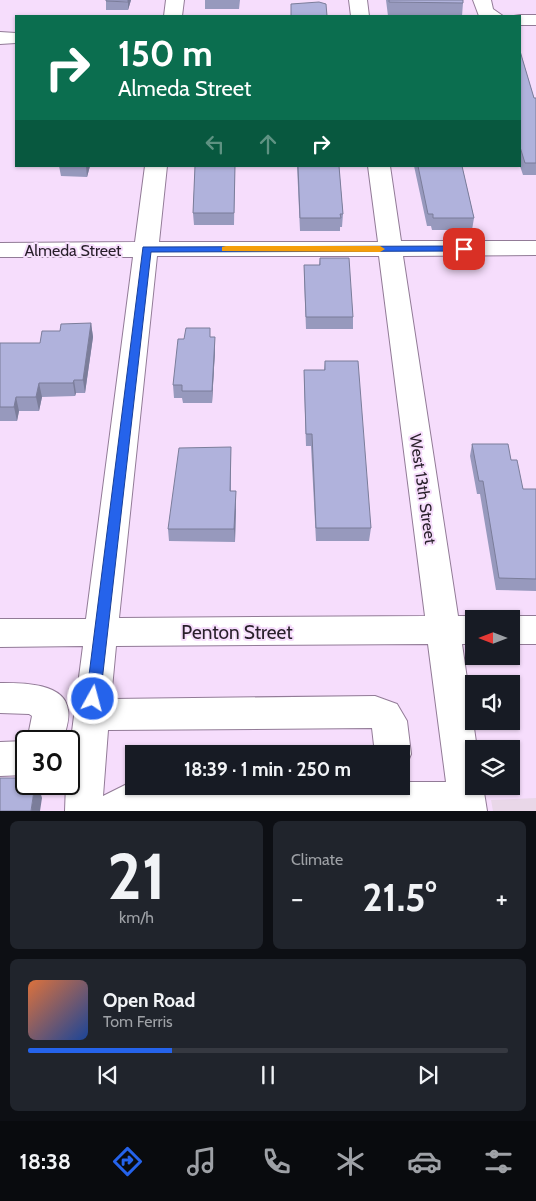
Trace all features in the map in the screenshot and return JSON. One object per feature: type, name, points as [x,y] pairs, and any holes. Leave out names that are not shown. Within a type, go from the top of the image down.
[{"type":"street","points":[[173,15],[175,0]]},
{"type":"street","points":[[358,0],[360,15]]},
{"type":"street","points":[[482,0],[485,12],[492,15]]},
{"type":"street","points":[[521,20],[536,20]]},
{"type":"street","points":[[521,37],[536,37]]},
{"type":"street","points":[[0,38],[15,38]]},
{"type":"street","points":[[84,811],[85,771],[91,715],[156,167]]},
{"type":"street","name":"West 13th Street","points":[[379,167],[390,249],[458,630],[467,805]]},
{"type":"street","name":"Almeda Street","points":[[0,250],[536,248]]},
{"type":"street","name":"Penton Street","points":[[0,633],[458,630]]},
{"type":"street","points":[[520,630],[536,630]]},
{"type":"street","points":[[0,698],[36,699],[51,710],[47,730]]},
{"type":"street","points":[[91,715],[375,712],[385,715],[389,721],[392,745]]},
{"type":"street","points":[[0,759],[15,758]]},
{"type":"street","points":[[112,811],[131,800],[321,795]]},
{"type":"street","points":[[409,795],[467,805]]},
{"type":"shaded area","points":[[536,798],[536,811],[493,811],[491,800]]},
{"type":"building","points":[[128,0],[128,2],[106,1]]},
{"type":"building","points":[[389,0],[463,0],[463,3],[389,2]]},
{"type":"building","points":[[319,2],[326,4],[327,15],[291,15],[291,4]]},
{"type":"building","points":[[521,54],[534,98],[536,98],[536,163],[525,163],[521,150]]},
{"type":"building","points":[[195,167],[235,167],[234,213],[193,213]]},
{"type":"building","points":[[298,167],[339,167],[343,214],[340,214],[341,218],[300,218]]},
{"type":"building","points":[[418,167],[462,167],[474,218],[433,218],[433,214],[428,214]]},
{"type":"building","points":[[320,258],[349,258],[353,317],[306,317],[304,265],[320,265]]},
{"type":"building","points":[[91,323],[83,380],[74,380],[73,383],[39,383],[36,397],[16,397],[14,407],[0,407],[0,343],[40,343],[42,331],[60,331],[61,324]]},
{"type":"building","points":[[186,328],[210,328],[210,337],[215,337],[212,391],[182,391],[182,385],[173,385],[178,339],[184,339]]},
{"type":"building","points":[[325,361],[358,361],[371,528],[316,528],[312,434],[306,434],[304,370],[325,370]]},
{"type":"building","points":[[472,444],[508,444],[511,460],[517,460],[523,489],[536,489],[536,579],[499,578],[483,481],[479,481]]},
{"type":"building","points":[[231,447],[230,491],[236,491],[234,529],[168,529],[179,448]]},
{"type":"building","points":[[0,778],[15,778],[15,795],[33,795],[31,811],[0,811]]},
{"type":"slow traffic","points":[[226,249],[380,249]]},
{"type":"route","points":[[93,699],[147,250],[464,249]]}]
